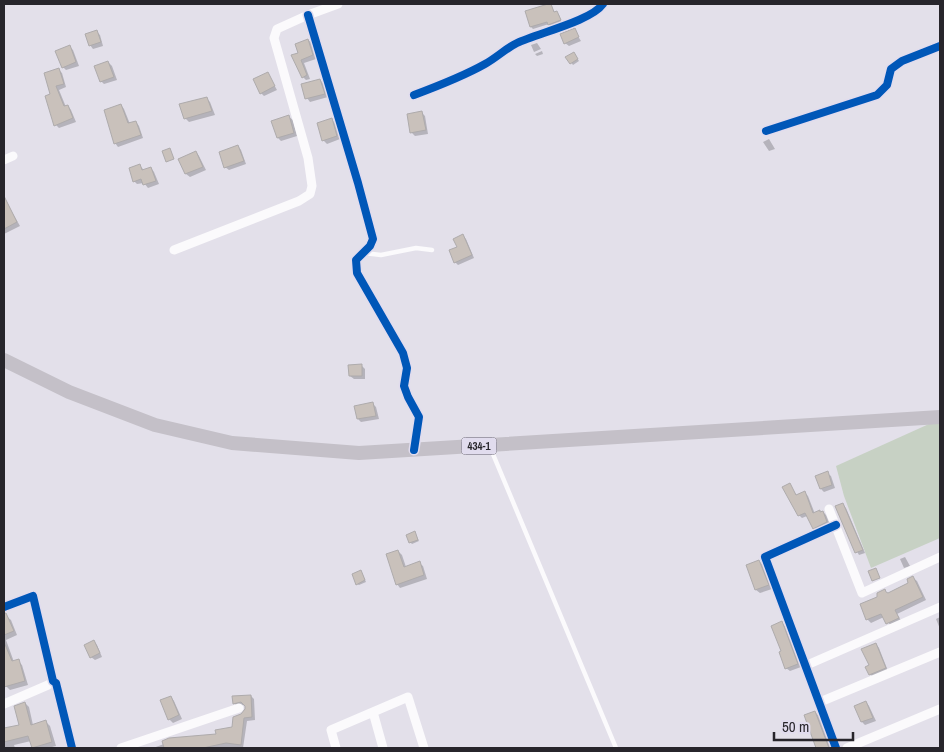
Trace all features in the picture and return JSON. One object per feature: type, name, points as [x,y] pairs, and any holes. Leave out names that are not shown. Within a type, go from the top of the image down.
[{"type":"main road","name":"434-1","points":[[4,360],[69,392],[155,425],[232,443],[359,453],[940,417]]},
{"type":"street","points":[[174,250],[299,201],[310,194],[312,186],[308,158],[274,38],[277,29],[338,4]]},
{"type":"street","points":[[414,95],[460,77],[487,63],[519,42],[570,24],[604,4]]},
{"type":"street","points":[[308,15],[358,183],[372,239],[370,246],[356,260],[357,273],[403,353],[408,368],[404,386],[419,417],[414,450]]},
{"type":"street","points":[[766,131],[877,95],[887,85],[891,69],[902,61],[940,46]]},
{"type":"street","points":[[4,160],[13,156]]},
{"type":"street","points":[[829,508],[862,593],[940,557]]},
{"type":"street","points":[[836,525],[765,557],[836,748]]},
{"type":"street","points":[[4,607],[33,596],[53,681],[56,683],[72,748]]},
{"type":"street","points":[[806,665],[940,607]]},
{"type":"street","points":[[820,702],[940,652]]},
{"type":"street","points":[[4,704],[48,686],[53,681]]},
{"type":"street","points":[[336,748],[331,730],[408,697],[424,748]]},
{"type":"street","points":[[120,748],[239,708]]},
{"type":"street","points":[[847,748],[940,709]]},
{"type":"street","points":[[373,712],[383,748]]},
{"type":"lane","points":[[362,252],[381,256],[416,248],[432,250]]},
{"type":"lane","points":[[489,445],[616,748]]},
{"type":"shaded area","points":[[940,419],[940,538],[871,568],[844,496],[836,466]]},
{"type":"building","points":[[551,4],[554,12],[557,11],[561,20],[548,25],[547,22],[530,27],[525,11]]},
{"type":"building","points":[[575,28],[579,37],[564,44],[560,34]]},
{"type":"building","points":[[97,30],[101,42],[89,46],[85,34]]},
{"type":"building","points":[[308,39],[313,55],[301,60],[307,75],[302,78],[291,55],[298,53],[295,44]]},
{"type":"building","points":[[70,45],[76,62],[62,68],[55,51]]},
{"type":"building","points":[[574,52],[578,59],[570,64],[565,57]]},
{"type":"building","points":[[108,61],[114,77],[100,82],[94,66]]},
{"type":"building","points":[[59,68],[64,84],[56,86],[64,106],[68,105],[73,118],[54,126],[45,96],[50,94],[44,73]]},
{"type":"building","points":[[268,72],[275,86],[260,94],[253,79]]},
{"type":"building","points":[[320,79],[325,94],[305,99],[301,84]]},
{"type":"building","points":[[207,97],[212,111],[184,119],[179,104]]},
{"type":"building","points":[[121,104],[128,123],[136,121],[141,135],[114,144],[104,110]]},
{"type":"building","points":[[422,111],[426,130],[410,133],[407,114]]},
{"type":"building","points":[[289,115],[294,133],[277,138],[271,121]]},
{"type":"building","points":[[332,118],[337,136],[322,141],[317,123]]},
{"type":"building","points":[[238,145],[244,161],[224,168],[219,152]]},
{"type":"building","points":[[170,148],[174,159],[166,162],[162,151]]},
{"type":"building","points":[[196,151],[203,167],[185,174],[178,159]]},
{"type":"building","points":[[140,164],[142,170],[151,167],[156,181],[143,185],[141,179],[133,182],[129,168]]},
{"type":"building","points":[[4,196],[17,222],[4,229]]},
{"type":"building","points":[[463,234],[472,255],[454,263],[449,250],[457,247],[453,239]]},
{"type":"building","points":[[362,364],[362,376],[349,376],[348,365]]},
{"type":"building","points":[[373,402],[376,416],[357,419],[354,406]]},
{"type":"building","points":[[828,471],[832,485],[820,489],[815,476]]},
{"type":"building","points":[[790,483],[796,495],[805,491],[813,513],[820,510],[820,512],[823,511],[827,522],[813,529],[805,513],[798,516],[782,487]]},
{"type":"building","points":[[843,503],[863,550],[855,553],[835,506]]},
{"type":"building","points":[[415,531],[418,540],[409,543],[406,535]]},
{"type":"building","points":[[398,550],[404,567],[420,561],[424,575],[396,585],[386,554]]},
{"type":"building","points":[[759,560],[769,585],[755,590],[746,565]]},
{"type":"building","points":[[876,568],[880,578],[872,581],[868,571]]},
{"type":"building","points":[[361,570],[365,580],[356,585],[352,574]]},
{"type":"building","points":[[913,576],[923,597],[895,610],[899,618],[886,624],[881,614],[866,620],[860,604],[877,597],[877,593],[885,589],[888,593],[908,583],[907,579]]},
{"type":"building","points":[[4,613],[6,613],[14,631],[4,635]]},
{"type":"building","points":[[782,621],[798,664],[785,669],[779,652],[781,651],[771,626]]},
{"type":"building","points":[[94,640],[100,653],[90,658],[84,645]]},
{"type":"building","points":[[4,642],[12,661],[19,659],[25,681],[4,687]]},
{"type":"building","points":[[876,643],[886,668],[869,675],[865,667],[869,665],[861,649]]},
{"type":"building","points":[[251,695],[252,717],[244,718],[241,745],[226,743],[203,748],[164,748],[162,741],[169,738],[216,734],[215,730],[232,727],[233,717],[241,714],[245,706],[241,702],[233,704],[232,696]]},
{"type":"building","points":[[171,696],[179,715],[168,720],[160,700]]},
{"type":"building","points":[[866,701],[873,718],[861,722],[854,706]]},
{"type":"building","points":[[25,702],[31,725],[46,720],[52,742],[32,748],[28,736],[4,742],[4,728],[19,725],[14,706]]},
{"type":"building","points":[[815,711],[829,748],[816,748],[804,715]]},
{"type":"cycle path","points":[[414,95],[476,69],[517,43],[587,16],[603,4]]},
{"type":"cycle path","points":[[308,15],[373,239],[370,246],[356,260],[357,273],[403,353],[407,368],[404,386],[419,417],[414,450]]},
{"type":"cycle path","points":[[766,131],[877,95],[887,85],[891,69],[902,61],[940,46]]},
{"type":"cycle path","points":[[836,525],[765,557],[836,748]]},
{"type":"cycle path","points":[[4,607],[33,596],[53,681],[56,683],[72,748]]}]
